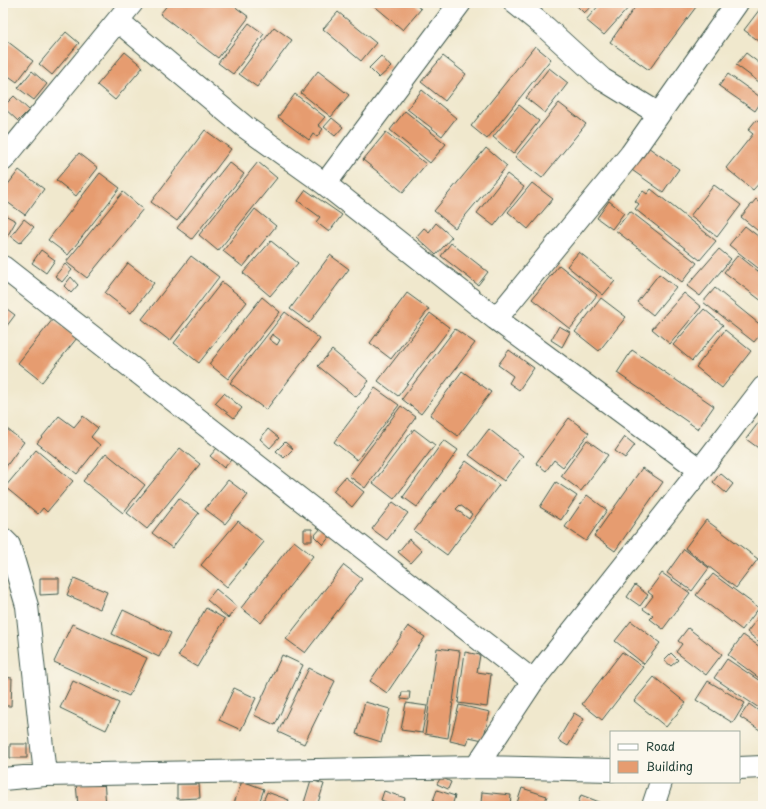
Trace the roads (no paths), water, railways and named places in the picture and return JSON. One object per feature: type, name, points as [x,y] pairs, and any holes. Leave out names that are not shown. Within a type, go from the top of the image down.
[{"type":"street","points":[[3,160],[132,3]]},
{"type":"street","points":[[325,184],[460,3]]},
{"type":"street","points":[[515,3],[545,27],[602,79],[659,114]]},
{"type":"street","points":[[496,319],[631,154],[737,3]]},
{"type":"street","points":[[118,21],[244,127],[325,184],[496,319],[700,470]]},
{"type":"street","points":[[3,267],[533,681]]},
{"type":"street","points":[[476,767],[533,681],[763,388]]},
{"type":"street","points":[[5,543],[27,606],[45,775]]},
{"type":"street","points":[[3,779],[45,775],[476,767],[610,770]]},
{"type":"street","points":[[740,768],[763,767]]},
{"type":"street","points":[[653,806],[661,783]]}]
